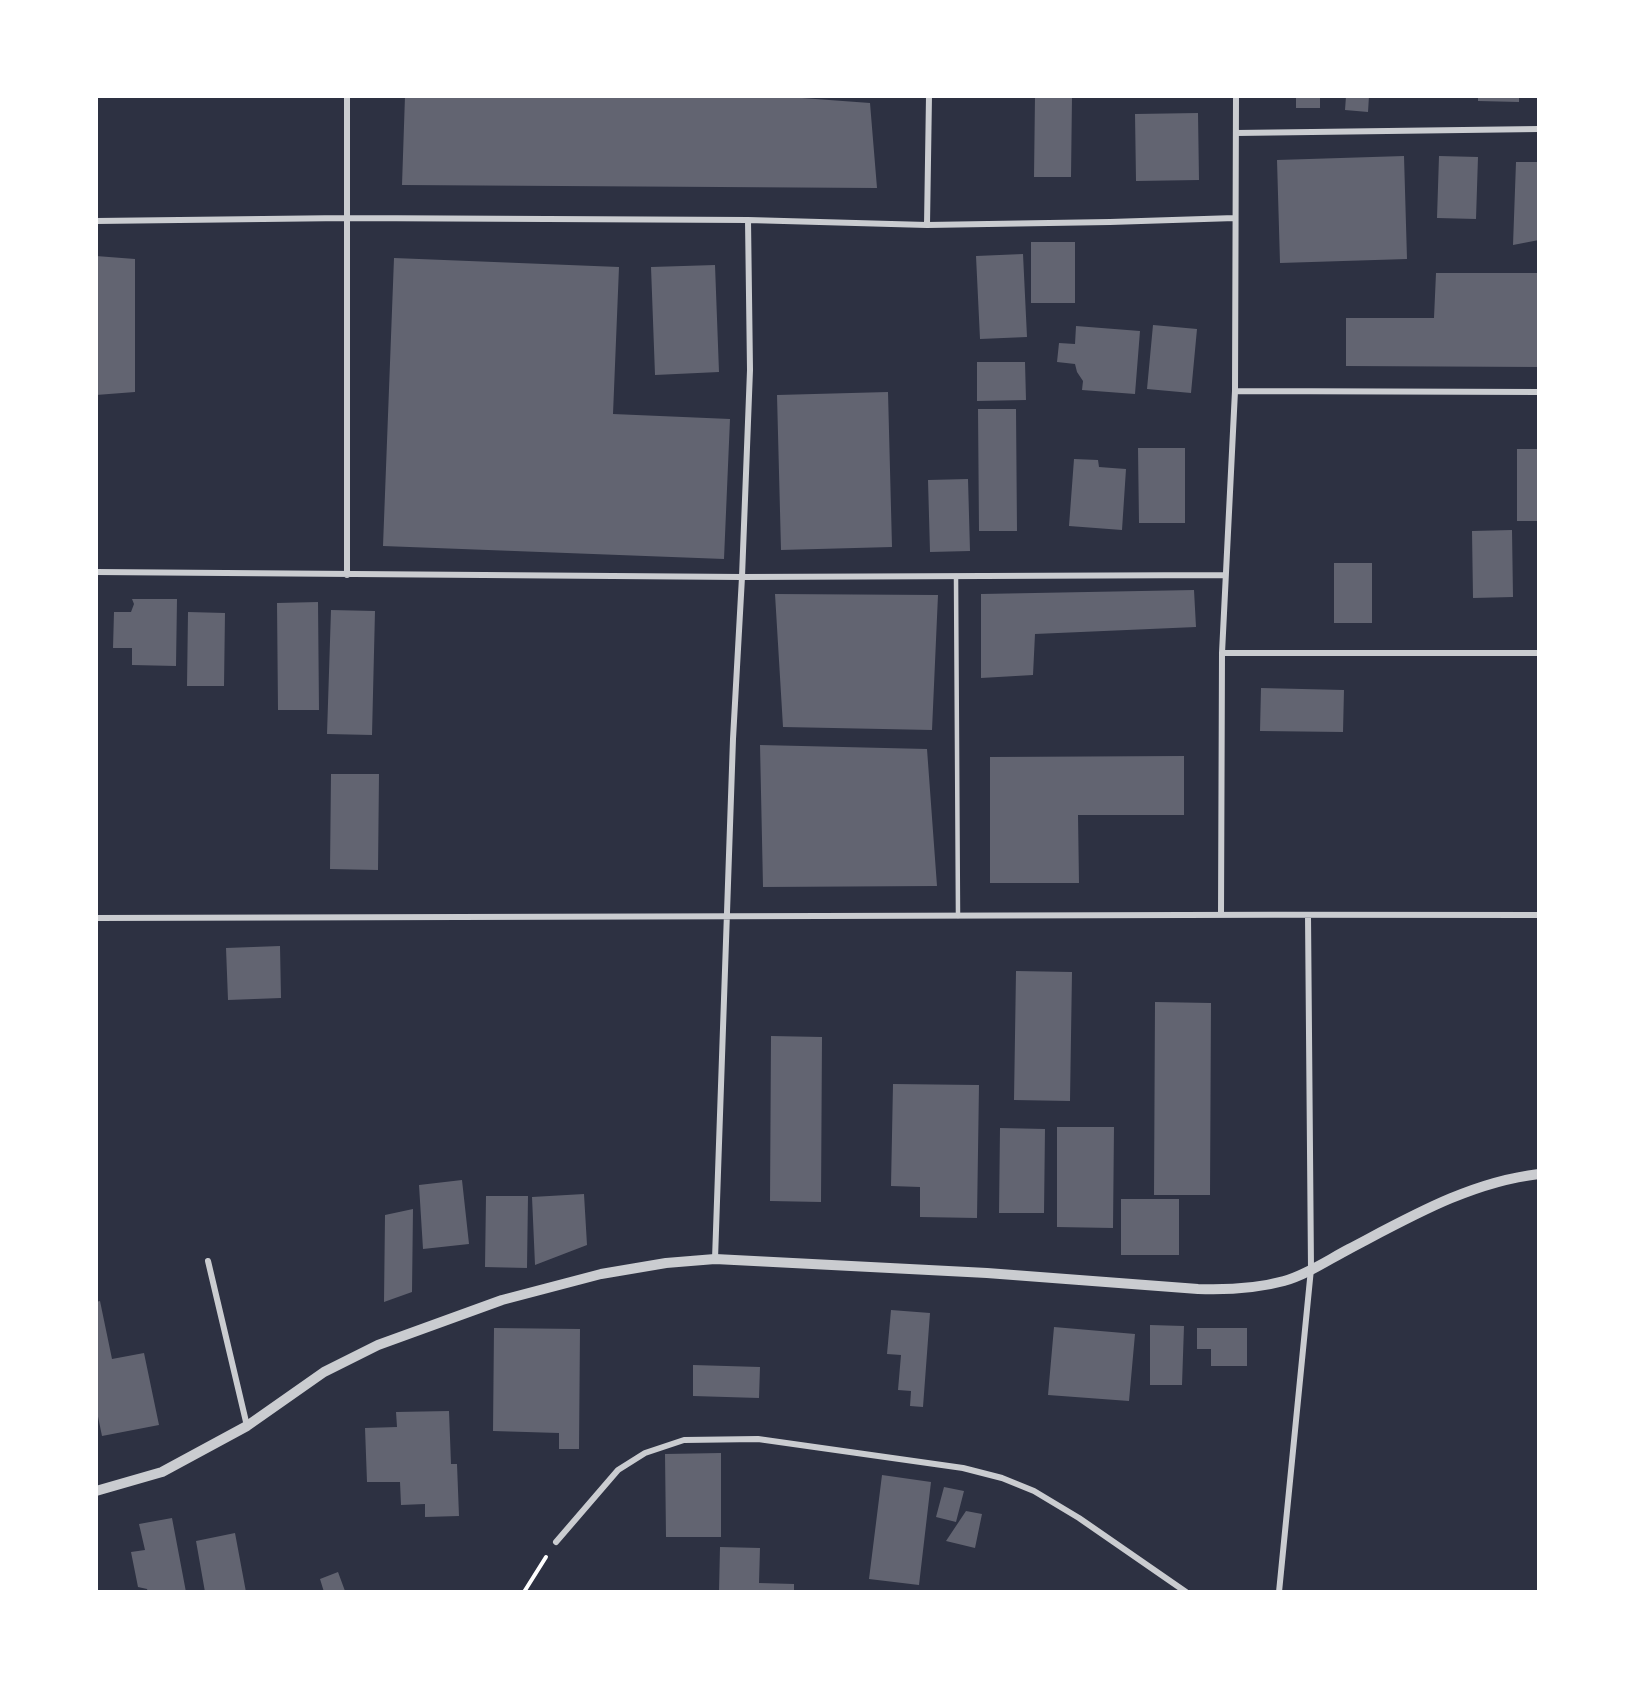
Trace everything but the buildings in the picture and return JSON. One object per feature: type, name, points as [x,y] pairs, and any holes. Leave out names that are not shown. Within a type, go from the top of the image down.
[{"type":"street","points":[[347,96],[347,575]]},
{"type":"street","points":[[927,225],[929,96]]},
{"type":"street","points":[[1221,914],[1222,653],[1234,391],[1236,96]]},
{"type":"street","points":[[1236,133],[1539,129]]},
{"type":"street","points":[[96,220],[346,218],[748,220],[927,225],[1235,218]]},
{"type":"street","points":[[715,1259],[733,739],[750,370],[748,220]]},
{"type":"street","points":[[1234,391],[1539,392]]},
{"type":"street","points":[[96,572],[742,577],[1225,575]]},
{"type":"street","points":[[1222,653],[1539,653]]},
{"type":"street","points":[[1279,1592],[1311,1269],[1308,915]]},
{"type":"street","points":[[96,918],[1539,915]]},
{"type":"street","points":[[96,1491],[162,1472],[248,1426],[324,1372],[378,1345],[447,1319],[548,1287],[601,1274],[666,1263],[715,1259],[987,1273],[1225,1290],[1256,1288],[1286,1280],[1311,1269],[1452,1197],[1490,1183],[1539,1174]]},
{"type":"street","points":[[208,1261],[248,1426]]},
{"type":"street","points":[[556,1542],[618,1470],[645,1453],[684,1440],[758,1439],[963,1468],[1002,1478],[1034,1491],[1079,1518],[1186,1592]]},
{"type":"lane","points":[[956,576],[958,916]]},
{"type":"path","points":[[524,1592],[556,1542]]}]
